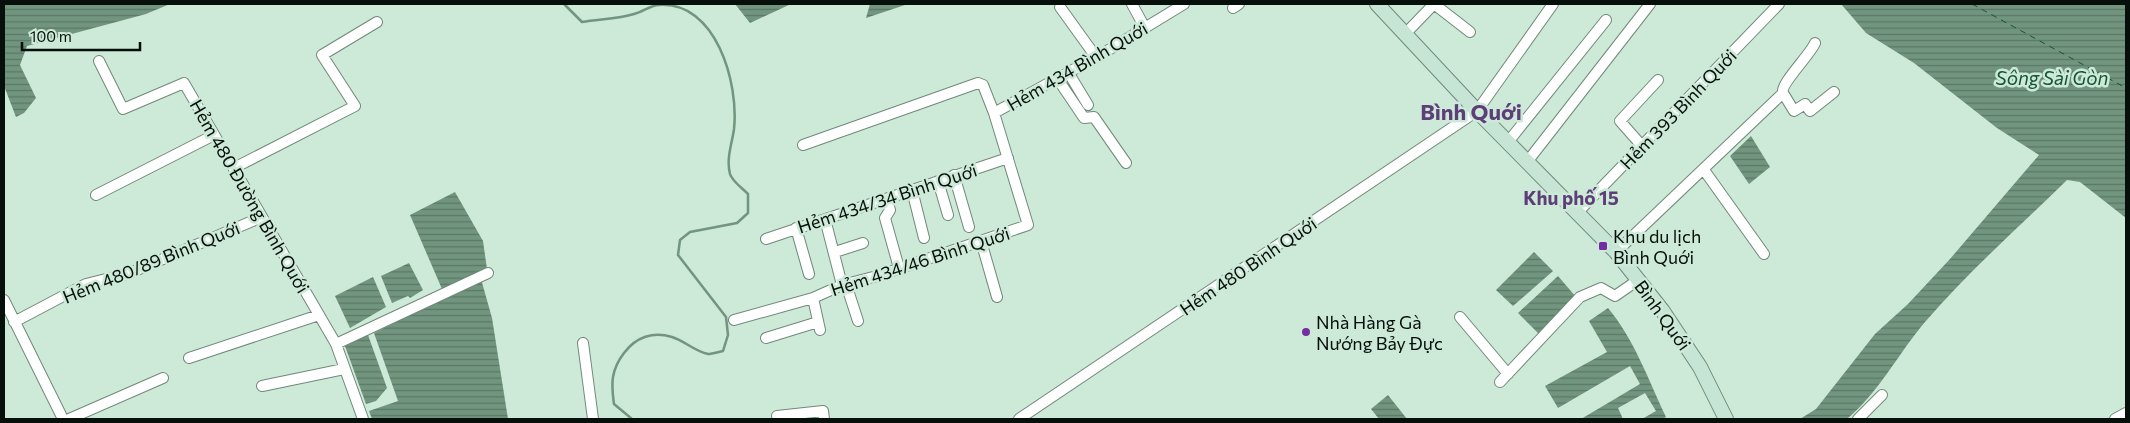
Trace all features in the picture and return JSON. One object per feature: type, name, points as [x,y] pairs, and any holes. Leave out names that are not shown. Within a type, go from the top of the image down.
[{"type":"main road","name":"Bình Quới","points":[[1377,4],[1576,214],[1616,252],[1662,310],[1700,367],[1726,419]]},
{"type":"street","points":[[1132,4],[1145,28]]},
{"type":"street","name":"Hẻm 434 Bình Quới","points":[[1028,225],[994,112],[1096,57],[1184,4]]},
{"type":"street","points":[[1406,33],[1434,4],[1470,32]]},
{"type":"street","points":[[1477,111],[1554,4]]},
{"type":"street","points":[[1527,162],[1650,4]]},
{"type":"street","name":"Hẻm 393 Bình Quới","points":[[1576,214],[1779,4]]},
{"type":"street","points":[[1060,7],[1096,57]]},
{"type":"street","points":[[1508,142],[1606,20]]},
{"type":"street","points":[[234,168],[355,106],[322,55],[377,22]]},
{"type":"street","points":[[1815,42],[1809,55],[1784,85],[1783,93],[1794,111],[1805,104],[1810,111],[1834,92]]},
{"type":"street","name":"Hẻm 480 Đường Bình Quới","points":[[99,61],[123,109],[184,83],[336,344],[363,419]]},
{"type":"street","points":[[1068,72],[1088,105]]},
{"type":"street","points":[[1057,78],[1084,118],[1094,117],[1126,162]]},
{"type":"street","points":[[1642,146],[1620,121],[1658,80]]},
{"type":"street","points":[[803,146],[978,84],[983,86],[994,112]]},
{"type":"street","points":[[1616,252],[1783,93]]},
{"type":"street","name":"Hẻm 480 Bình Quới","points":[[1019,419],[1477,111]]},
{"type":"street","points":[[96,195],[214,134]]},
{"type":"street","name":"Hẻm 434/34 Bình Quới","points":[[766,239],[1008,158]]},
{"type":"street","points":[[1704,170],[1764,254]]},
{"type":"street","points":[[954,175],[970,227]]},
{"type":"street","points":[[938,181],[948,215]]},
{"type":"street","points":[[912,190],[924,238]]},
{"type":"street","points":[[887,199],[890,210],[885,218],[899,268]]},
{"type":"street","name":"Hẻm 480/89 Bình Quới","points":[[14,322],[86,284],[130,274],[262,217]]},
{"type":"street","points":[[825,219],[844,284],[858,321]]},
{"type":"street","name":"Hẻm 434/46 Bình Quới","points":[[734,320],[813,298],[844,284],[899,268],[1028,225]]},
{"type":"street","points":[[796,228],[809,274]]},
{"type":"street","points":[[981,241],[997,297]]},
{"type":"street","points":[[835,252],[863,244]]},
{"type":"street","points":[[336,344],[488,272]]},
{"type":"street","points":[[1500,382],[1580,297],[1601,288],[1615,296],[1638,280]]},
{"type":"street","name":"Hẻm 434/46 Bình Quới","points":[[766,338],[819,326],[813,298]]},
{"type":"street","points":[[4,300],[63,419]]},
{"type":"street","points":[[189,358],[319,315]]},
{"type":"street","points":[[1460,318],[1508,374]]},
{"type":"street","points":[[583,343],[593,419]]},
{"type":"street","points":[[262,386],[344,369]]},
{"type":"street","points":[[69,419],[163,378]]},
{"type":"street","points":[[1858,419],[1882,395]]},
{"type":"street","points":[[777,416],[823,411],[824,419]]},
{"type":"street","points":[[2115,419],[2126,413]]},
{"type":"water","points":[[4,4],[170,4],[146,14],[27,46],[20,65],[36,98],[24,113],[16,117],[4,86]]},
{"type":"water","points":[[735,4],[791,4],[750,23]]},
{"type":"water","points":[[870,4],[908,4],[866,18]]},
{"type":"water","name":"Sông Sài Gòn","points":[[1841,4],[2126,4],[2126,218],[2080,182],[2067,180],[1942,303],[1915,334],[1869,397],[1847,419],[1800,419],[1816,409],[1875,334],[1908,304],[1950,259],[2039,155],[1997,128],[1914,63],[1866,33]]},
{"type":"water","points":[[1751,136],[1770,167],[1749,184],[1730,156]]},
{"type":"water","points":[[455,192],[483,241],[487,269],[442,289],[410,215]]},
{"type":"water","points":[[1534,252],[1553,271],[1513,306],[1496,290]]},
{"type":"water","points":[[409,263],[423,290],[410,298],[408,296],[392,303],[381,276]]},
{"type":"water","points":[[1558,276],[1576,297],[1539,334],[1518,313]]},
{"type":"water","points":[[373,277],[386,307],[350,328],[335,296]]},
{"type":"water","points":[[481,279],[492,318],[508,419],[372,419],[369,411],[398,401],[374,333]]},
{"type":"water","points":[[1608,308],[1626,333],[1640,361],[1666,417],[1663,419],[1642,419],[1656,411],[1645,393],[1618,408],[1623,419],[1581,419],[1640,384],[1630,366],[1558,408],[1545,386],[1607,352],[1589,321]]},
{"type":"water","points":[[368,335],[387,388],[376,401],[366,404],[345,346]]},
{"type":"water","points":[[1388,395],[1407,419],[1379,419],[1371,409]]},
{"type":"waterway","points":[[564,4],[582,22],[628,16],[656,5],[679,7],[695,16],[709,30],[720,48],[732,90],[735,110],[729,168],[733,179],[748,194],[748,213],[737,223],[690,232],[680,240],[678,255],[726,317],[728,335],[723,351],[710,354],[698,351],[677,339],[665,335],[645,337],[629,347],[614,371],[612,390],[614,404],[632,419]]},
{"type":"ferry route","points":[[1972,4],[2126,88]]},
{"type":"place","name":"Khu du lịch Bình Quới","points":[[1603,246]]},
{"type":"place","name":"Nhà Hàng Gà Nướng Bảy Đực","points":[[1306,332]]},
{"type":"district","name":"Bình Quới","points":[[1471,111]]},
{"type":"district","name":"Khu phố 15","points":[[1571,197]]}]
